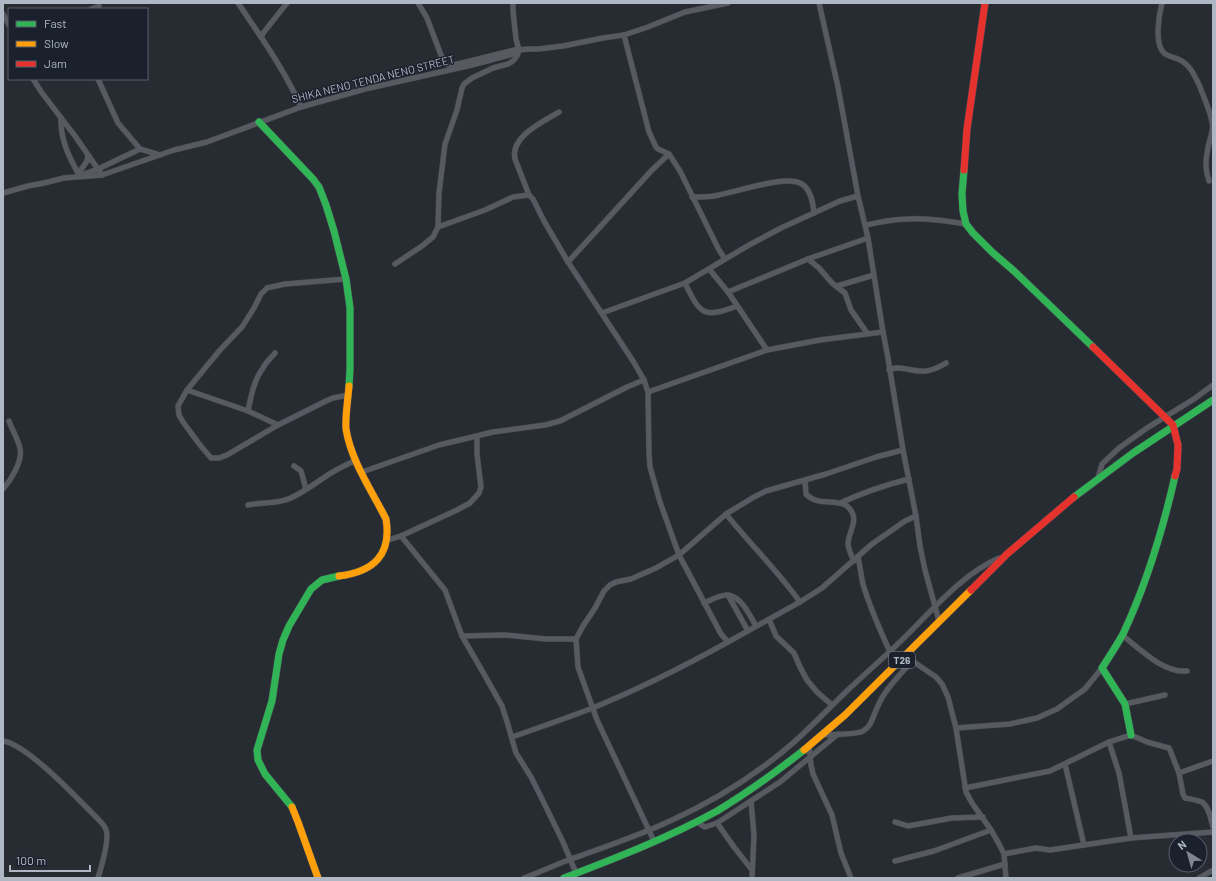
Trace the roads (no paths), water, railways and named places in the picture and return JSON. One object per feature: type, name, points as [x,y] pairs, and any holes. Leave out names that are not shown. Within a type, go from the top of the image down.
[{"type":"main road","points":[[985,3],[967,129],[962,194],[966,224],[992,252],[1014,271],[1173,424],[1178,445],[1177,469],[1171,495],[1148,570],[1122,635],[1102,668],[1125,704],[1131,735]]},
{"type":"main road","points":[[259,122],[319,187],[330,217],[346,279],[350,308],[350,369],[346,428],[356,460],[386,519],[389,529],[388,540],[382,555],[375,563],[366,569],[353,574],[335,576],[318,582],[302,603],[287,630],[278,659],[274,693],[257,750],[259,763],[266,778],[291,806],[318,878]]},
{"type":"main road","name":"T26","points":[[564,878],[628,853],[697,821],[760,783],[822,735],[896,665],[1006,555],[1052,515],[1120,462],[1173,424],[1213,400]]},
{"type":"street","points":[[238,3],[280,65],[301,107]]},
{"type":"street","points":[[261,37],[287,3]]},
{"type":"street","points":[[418,3],[427,18],[446,65],[450,66],[519,50]]},
{"type":"street","points":[[395,264],[433,237],[438,227],[439,193],[445,144],[464,84],[472,78],[493,68],[513,61],[519,50],[514,25],[513,3]]},
{"type":"street","name":"SHIKA NENO TENDA NENO STREET","points":[[3,193],[77,175],[102,175],[160,155],[208,142],[301,107],[365,89],[472,65],[512,54],[519,50],[563,46],[624,35],[685,12],[728,3]]},
{"type":"street","points":[[819,3],[838,87],[858,196],[866,225],[889,370],[925,570],[939,621]]},
{"type":"street","points":[[1162,3],[1158,40],[1160,49],[1164,54],[1184,62],[1191,70],[1199,86],[1212,122],[1212,134],[1205,165],[1209,181]]},
{"type":"street","points":[[3,14],[8,23]]},
{"type":"street","points":[[624,35],[649,132],[656,147],[669,154],[680,171],[725,259]]},
{"type":"street","points":[[34,80],[102,175]]},
{"type":"street","points":[[98,80],[118,123],[140,149],[160,155]]},
{"type":"street","points":[[558,112],[535,126],[521,139],[515,148],[515,159],[529,195],[533,199],[544,221],[568,262],[634,361],[644,380],[648,392],[650,468],[660,502],[679,555],[721,634],[728,642]]},
{"type":"street","points":[[61,118],[60,128],[65,148],[77,175]]},
{"type":"street","points":[[77,175],[98,169],[140,149]]},
{"type":"street","points":[[568,262],[652,170],[669,154]]},
{"type":"street","points":[[77,175],[87,161],[88,155]]},
{"type":"street","points":[[692,197],[715,196],[768,183],[789,181],[800,183],[804,186],[810,194],[814,213]]},
{"type":"street","points":[[438,227],[485,210],[513,197],[529,195]]},
{"type":"street","points":[[602,314],[685,283],[762,238],[840,201],[858,196]]},
{"type":"street","points":[[866,225],[908,218],[966,224]]},
{"type":"street","points":[[728,292],[808,259],[868,238]]},
{"type":"street","points":[[808,259],[819,268],[832,283],[845,293],[851,310],[867,333]]},
{"type":"street","points":[[709,269],[728,292],[767,350]]},
{"type":"street","points":[[837,286],[874,275]]},
{"type":"street","points":[[346,279],[285,284],[267,288],[261,294],[242,327],[220,350],[187,390],[178,406],[179,415],[196,439],[211,458],[219,458],[227,455],[278,425],[332,398],[348,395]]},
{"type":"street","points":[[685,283],[695,303],[702,311],[710,313],[727,310],[737,306]]},
{"type":"street","points":[[648,392],[767,350],[820,340],[883,332]]},
{"type":"street","points":[[248,411],[257,378],[262,368],[275,352]]},
{"type":"street","points":[[889,370],[895,368],[922,371],[930,370],[946,363]]},
{"type":"street","points":[[362,472],[439,445],[477,436],[545,425],[560,421],[644,380]]},
{"type":"street","points":[[1098,479],[1102,464],[1109,456],[1131,439],[1194,399],[1213,385]]},
{"type":"street","points":[[187,390],[248,411],[278,425]]},
{"type":"street","points":[[3,489],[10,481],[15,470],[20,458],[21,449],[9,421]]},
{"type":"street","points":[[388,540],[401,536],[457,510],[470,503],[479,493],[481,487],[477,454],[477,436]]},
{"type":"street","points":[[654,841],[592,708],[578,667],[576,639],[604,591],[616,582],[631,579],[656,568],[679,555],[726,514],[766,491],[805,481],[903,450]]},
{"type":"street","points":[[248,505],[257,502],[269,503],[286,500],[356,460]]},
{"type":"street","points":[[294,466],[301,471],[306,489]]},
{"type":"street","points":[[840,503],[854,496],[909,479]]},
{"type":"street","points":[[805,481],[806,494],[811,498],[825,502],[840,503],[848,507],[854,518],[848,542],[850,552],[856,559],[868,602],[896,665]]},
{"type":"street","points":[[726,514],[790,588],[800,602]]},
{"type":"street","points":[[512,737],[592,708],[659,678],[728,642],[822,588],[872,544],[887,533],[916,516]]},
{"type":"street","points":[[401,536],[445,590],[462,636],[502,706],[516,753],[544,801],[576,873]]},
{"type":"street","points":[[524,878],[570,859],[650,830],[691,811],[730,789],[793,743],[970,575],[987,563],[1006,555]]},
{"type":"street","points":[[704,603],[728,595],[736,598],[742,604],[756,626]]},
{"type":"street","points":[[728,595],[748,630]]},
{"type":"street","points":[[769,619],[776,636],[794,653],[807,680],[817,692],[832,705]]},
{"type":"street","points":[[462,636],[505,635],[546,639],[576,639]]},
{"type":"street","points":[[1122,635],[1157,662],[1180,672],[1187,671]]},
{"type":"street","points":[[905,656],[936,677],[942,684],[948,697],[956,728],[965,788],[972,803],[983,817],[1004,854],[1006,878]]},
{"type":"street","points":[[822,735],[858,733],[864,731],[873,719],[882,697],[912,661]]},
{"type":"street","points":[[956,728],[1010,724],[1037,718],[1057,710],[1085,689],[1102,668]]},
{"type":"street","points":[[1125,704],[1165,695]]},
{"type":"street","points":[[697,821],[705,827],[717,823],[784,778],[838,734]]},
{"type":"street","points":[[965,788],[1050,770],[1109,742],[1131,735],[1147,742],[1169,748],[1179,773],[1185,798],[1201,802],[1204,805],[1209,812],[1213,827]]},
{"type":"street","points":[[3,741],[14,744],[50,772],[105,827],[107,831],[107,840],[98,878]]},
{"type":"street","points":[[1109,742],[1120,773],[1131,838]]},
{"type":"street","points":[[809,746],[813,774],[832,815],[851,878]]},
{"type":"street","points":[[1179,773],[1213,760]]},
{"type":"street","points":[[1065,764],[1084,845]]},
{"type":"street","points":[[751,801],[754,835],[752,878]]},
{"type":"street","points":[[895,822],[908,826],[952,818],[983,817]]},
{"type":"street","points":[[717,823],[752,870]]},
{"type":"street","points":[[895,861],[934,851],[991,830]]},
{"type":"street","points":[[1004,854],[1031,849],[1040,848],[1047,850],[1131,838],[1213,832]]},
{"type":"street","points":[[958,878],[1005,864]]},
{"type":"street","points":[[1199,878],[1213,870]]}]
